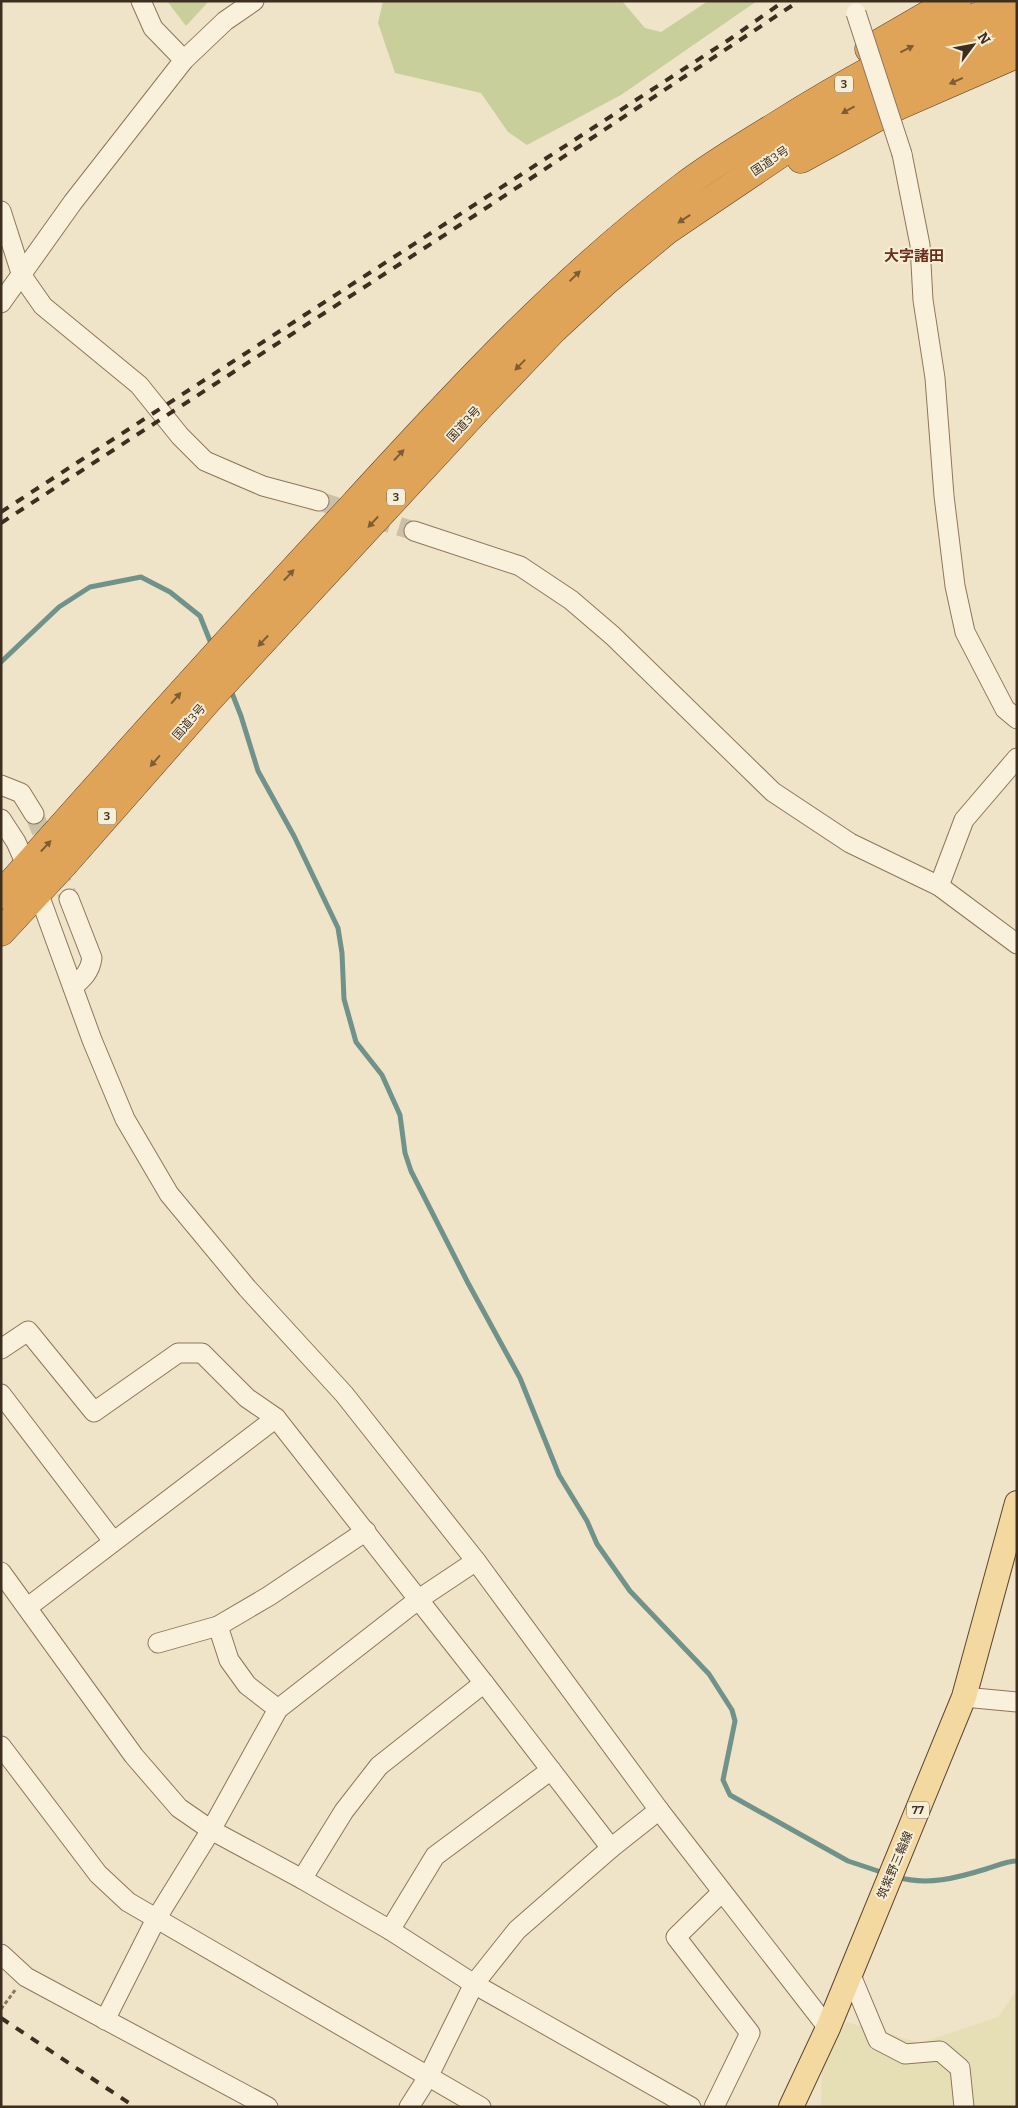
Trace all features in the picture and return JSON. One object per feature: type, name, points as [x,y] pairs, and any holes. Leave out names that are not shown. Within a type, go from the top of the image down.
[{"type":"highway","points":[[716,163],[819,78],[931,13],[957,1]]},
{"type":"highway","name":"国道3号","points":[[1,932],[547,320],[588,263],[716,163],[823,96],[905,50],[1012,1]]},
{"type":"highway","name":"国道3号","points":[[1,895],[200,671],[466,382],[666,231],[833,118],[915,72],[1017,26]]},
{"type":"highway","points":[[724,192],[751,186],[898,106],[1017,54]]},
{"type":"main road","name":"筑紫野三輪線","points":[[791,2107],[828,2028],[964,1697],[1016,1507]]},
{"type":"street","points":[[141,1],[153,28],[184,60]]},
{"type":"street","points":[[1,303],[22,276],[72,202],[184,60],[225,21],[254,1]]},
{"type":"street","points":[[858,7],[902,154],[920,245],[923,300],[935,378],[944,496],[955,586],[965,632],[1005,709],[1017,719]]},
{"type":"street","points":[[1,211],[22,276],[43,306],[139,385],[180,436],[204,461],[263,486],[319,501]]},
{"type":"street","points":[[414,530],[520,566],[571,600],[613,636],[773,792],[850,843],[939,886],[1017,944]]},
{"type":"street","points":[[939,886],[964,820],[1017,758]]},
{"type":"street","points":[[1,785],[21,793],[34,814]]},
{"type":"street","points":[[1,819],[16,842],[38,892],[92,1040],[125,1119],[169,1194],[247,1288],[344,1394],[476,1561],[659,1810],[828,2028]]},
{"type":"street","points":[[69,899],[92,958],[86,975],[74,987]]},
{"type":"street","points":[[1,1349],[28,1331],[94,1412],[178,1352],[202,1354],[246,1398],[276,1418],[484,1682],[610,1848]]},
{"type":"street","points":[[1,1394],[113,1541]]},
{"type":"street","points":[[28,1607],[276,1418]]},
{"type":"street","points":[[158,1643],[218,1626],[269,1596],[366,1531]]},
{"type":"street","points":[[105,2020],[156,1919],[211,1830],[278,1709],[419,1599],[476,1561]]},
{"type":"street","points":[[1,1572],[134,1756],[179,1808],[211,1830],[302,1879],[390,1930],[474,1984],[691,2107]]},
{"type":"street","points":[[218,1626],[229,1660],[247,1685],[278,1709]]},
{"type":"street","points":[[302,1879],[344,1811],[379,1766],[484,1682]]},
{"type":"street","points":[[964,1697],[1017,1702]]},
{"type":"street","points":[[1,1746],[98,1874],[128,1902],[481,2107]]},
{"type":"street","points":[[390,1930],[435,1856],[551,1770]]},
{"type":"street","points":[[409,2107],[428,2077],[474,1984],[517,1930],[610,1848],[659,1810]]},
{"type":"street","points":[[714,2107],[750,2033],[676,1937],[722,1892]]},
{"type":"street","points":[[1,1954],[26,1977],[268,2107]]},
{"type":"street","points":[[850,1973],[878,2040],[905,2054],[940,2051],[960,2068],[964,2107]]},
{"type":"path","points":[[1,2009],[6,2000],[26,1977]]},
{"type":"shaded area","points":[[1017,1990],[1017,2107],[821,2107],[822,2070],[846,2022],[920,2043],[998,2017]]},
{"type":"green space","points":[[167,1],[209,1],[186,26]]},
{"type":"green space","points":[[383,1],[622,1],[645,28],[661,32],[708,1],[757,1],[621,95],[527,145],[508,132],[481,93],[395,73],[378,23]]},
{"type":"waterway","points":[[1,662],[59,607],[90,587],[141,577],[170,592],[200,616],[212,646]]},
{"type":"waterway","points":[[230,688],[258,771],[294,836],[338,928],[342,953],[344,999],[356,1042],[382,1075],[400,1115],[405,1153],[411,1171],[468,1283],[520,1378],[559,1475],[587,1521],[597,1544],[630,1591],[709,1674],[732,1710],[735,1721],[723,1780],[730,1795],[848,1861],[884,1873]]},
{"type":"waterway","points":[[897,1877],[919,1881],[942,1880],[1017,1861]]},
{"type":"tunnel","points":[[319,501],[414,531]]},
{"type":"tunnel","points":[[34,814],[69,899]]},
{"type":"railway","points":[[1,512],[730,39],[784,1]]},
{"type":"railway","points":[[1,523],[483,210],[799,1]]},
{"type":"railway","points":[[1,2018],[135,2107]]},
{"type":"district","name":"大字諸田","points":[[914,256]]}]
